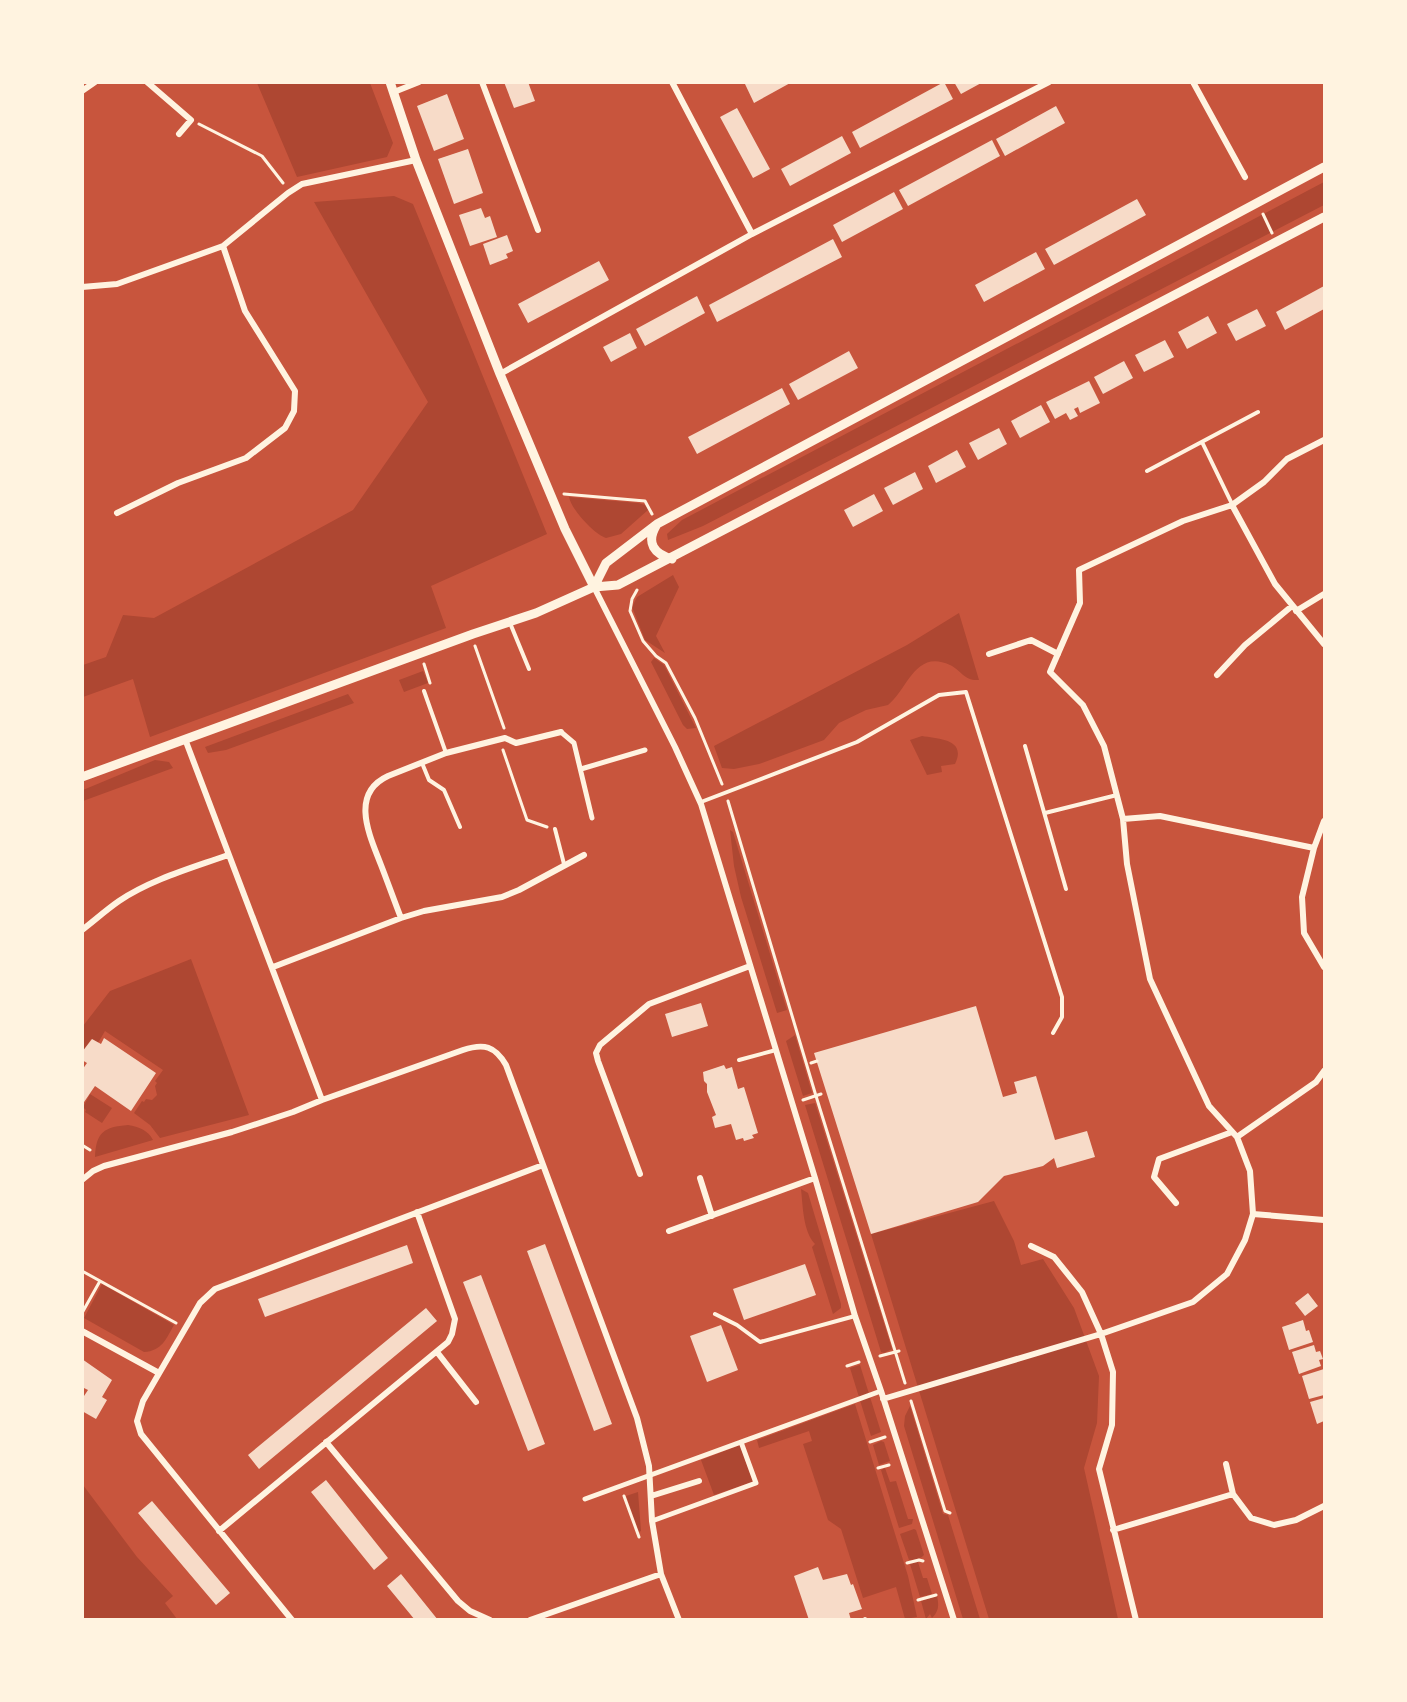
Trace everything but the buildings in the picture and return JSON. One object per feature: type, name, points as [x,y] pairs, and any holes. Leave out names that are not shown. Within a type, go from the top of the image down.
[{"type":"street","points":[[82,91],[95,82]]},
{"type":"street","points":[[147,82],[190,120],[179,134]]},
{"type":"street","points":[[419,82],[392,87],[416,160],[500,374],[570,539],[675,747],[700,803],[816,1178],[855,1316],[895,1433],[953,1619]]},
{"type":"street","points":[[482,82],[538,230]]},
{"type":"street","points":[[672,82],[752,234]]},
{"type":"street","points":[[500,374],[752,234],[1049,82]]},
{"type":"street","points":[[1193,82],[1245,177]]},
{"type":"street","points":[[82,287],[117,284],[223,246],[302,184],[416,160]]},
{"type":"street","points":[[594,587],[606,563],[657,524],[1324,167]]},
{"type":"street","points":[[82,777],[536,613],[594,587],[618,585],[672,559],[1324,217]]},
{"type":"street","points":[[117,513],[178,483],[246,458],[285,428],[294,411],[295,391],[245,311],[223,246]]},
{"type":"street","points":[[884,1399],[1101,1334],[1193,1302],[1227,1274],[1245,1240],[1253,1214],[1250,1171],[1234,1134],[1209,1106],[1150,979],[1127,864],[1123,819],[1104,746],[1083,705],[1050,672],[1080,603],[1079,570],[1183,520],[1232,505],[1264,482],[1287,459],[1324,440]]},
{"type":"street","points":[[1232,505],[1275,584],[1324,644]]},
{"type":"street","points":[[657,524],[653,531],[652,546],[655,551],[672,559]]},
{"type":"street","points":[[1217,675],[1245,645],[1294,608],[1324,594]]},
{"type":"street","points":[[989,654],[1031,640],[1058,654]]},
{"type":"street","points":[[401,918],[367,827],[366,806],[372,787],[378,780],[446,753],[502,739],[516,743],[561,732],[574,743],[592,818]]},
{"type":"street","points":[[185,739],[322,1100]]},
{"type":"street","points":[[581,769],[645,750]]},
{"type":"street","points":[[1123,819],[1160,816],[1314,848]]},
{"type":"street","points":[[1324,821],[1314,848],[1302,897],[1305,933],[1324,967]]},
{"type":"street","points":[[82,930],[114,904],[134,893],[163,879],[228,855]]},
{"type":"street","points":[[273,967],[401,918],[502,897],[584,855]]},
{"type":"street","points":[[640,1174],[596,1053],[600,1046],[649,1004],[750,966]]},
{"type":"street","points":[[82,1180],[104,1166],[232,1132],[474,1046],[493,1049],[506,1065],[644,1437],[650,1475],[652,1521],[661,1574],[679,1620]]},
{"type":"street","points":[[1176,1203],[1154,1177],[1159,1160],[1234,1134],[1316,1082],[1324,1071]]},
{"type":"street","points":[[292,1620],[146,1442],[138,1428],[139,1411],[159,1373],[200,1303],[215,1289],[543,1165]]},
{"type":"street","points":[[700,1178],[712,1216]]},
{"type":"street","points":[[669,1231],[816,1178]]},
{"type":"street","points":[[219,1531],[448,1342],[455,1319],[417,1212]]},
{"type":"street","points":[[1253,1214],[1324,1220]]},
{"type":"street","points":[[1031,1245],[1054,1257],[1082,1293],[1101,1334],[1113,1372],[1112,1425],[1099,1469],[1136,1620]]},
{"type":"street","points":[[82,1331],[159,1373]]},
{"type":"street","points":[[437,1352],[476,1402]]},
{"type":"street","points":[[585,1499],[881,1391]]},
{"type":"street","points":[[326,1442],[458,1601],[470,1611],[490,1620]]},
{"type":"street","points":[[652,1521],[756,1483],[741,1442]]},
{"type":"street","points":[[1226,1464],[1233,1494],[1251,1518],[1274,1525],[1296,1520],[1324,1506]]},
{"type":"street","points":[[651,1496],[699,1481]]},
{"type":"street","points":[[1113,1530],[1233,1494]]},
{"type":"street","points":[[530,1620],[661,1574]]},
{"type":"lane","points":[[1148,471],[1258,412]]},
{"type":"lane","points":[[1202,442],[1232,505]]},
{"type":"lane","points":[[510,622],[529,669]]},
{"type":"lane","points":[[424,691],[446,753]]},
{"type":"lane","points":[[700,803],[857,742],[939,695],[966,692],[1062,997],[1062,1017],[1053,1033]]},
{"type":"lane","points":[[1025,746],[1066,889]]},
{"type":"lane","points":[[422,762],[429,780],[444,790],[460,826]]},
{"type":"lane","points":[[1045,813],[1116,795]]},
{"type":"lane","points":[[555,829],[564,864]]},
{"type":"lane","points":[[739,1060],[776,1050]]},
{"type":"lane","points":[[715,1314],[737,1325],[760,1342],[855,1316]]},
{"type":"path","points":[[190,120],[262,156],[288,193]]},
{"type":"path","points":[[550,493],[645,501],[657,524]]},
{"type":"path","points":[[644,585],[637,590],[632,599],[630,611],[643,640],[656,656],[666,663],[695,718],[716,772],[719,774]]},
{"type":"path","points":[[473,634],[505,729],[502,739],[526,820],[555,829]]},
{"type":"path","points":[[420,653],[430,685],[424,691]]},
{"type":"path","points":[[733,816],[732,821],[945,1511],[950,1513]]},
{"type":"path","points":[[811,1063],[817,1061]]},
{"type":"path","points":[[793,1104],[821,1094]]},
{"type":"path","points":[[82,1145],[90,1150]]},
{"type":"path","points":[[82,1271],[185,1329]]},
{"type":"path","points":[[82,1313],[100,1281]]},
{"type":"path","points":[[870,1442],[895,1433]]},
{"type":"path","points":[[878,1468],[889,1465]]},
{"type":"path","points":[[620,1486],[639,1537]]},
{"type":"path","points":[[907,1563],[918,1560],[924,1562]]},
{"type":"path","points":[[918,1600],[946,1592]]},
{"type":"shaded area","points":[[257,83],[370,83],[393,143],[387,157],[297,177]]},
{"type":"shaded area","points":[[1324,182],[1324,205],[703,526],[668,540],[667,534],[682,520]]},
{"type":"shaded area","points":[[394,196],[413,204],[547,534],[431,586],[446,628],[150,737],[133,679],[83,697],[83,665],[106,657],[123,615],[154,618],[353,510],[428,402],[314,202]]},
{"type":"shaded area","points":[[569,497],[638,503],[645,505],[648,510],[621,534],[606,538],[595,532],[584,521]]},
{"type":"shaded area","points":[[673,575],[679,587],[656,636],[665,653],[645,640],[632,607],[637,597]]},
{"type":"shaded area","points":[[959,613],[979,680],[966,677],[950,665],[938,661],[928,662],[913,673],[888,705],[866,710],[839,723],[824,740],[759,764],[734,769],[722,768],[714,746],[907,645]]},
{"type":"shaded area","points":[[654,658],[664,665],[696,728],[687,729],[683,725],[651,662]]},
{"type":"shaded area","points":[[423,671],[428,683],[404,692],[399,680]]},
{"type":"shaded area","points":[[348,694],[354,703],[226,750],[208,753],[205,747]]},
{"type":"shaded area","points":[[922,736],[943,740],[954,745],[958,756],[955,764],[941,766],[942,772],[927,775],[910,740]]},
{"type":"shaded area","points":[[155,760],[169,762],[173,768],[83,801],[83,790]]},
{"type":"shaded area","points":[[730,830],[733,832],[787,1010],[777,1013],[741,897],[734,866]]},
{"type":"shaded area","points":[[191,959],[249,1115],[160,1138],[150,1125],[134,1113],[142,1101],[152,1100],[157,1095],[155,1081],[163,1070],[105,1031],[98,1043],[91,1039],[83,1052],[83,1026],[110,991]]},
{"type":"shaded area","points":[[795,1035],[812,1093],[803,1096],[786,1041]]},
{"type":"shaded area","points":[[90,1094],[112,1108],[102,1123],[85,1112],[83,1107]]},
{"type":"shaded area","points":[[815,1103],[892,1349],[884,1353],[881,1352],[805,1105]]},
{"type":"shaded area","points":[[128,1125],[143,1130],[153,1140],[95,1157],[97,1142],[103,1132],[113,1127]]},
{"type":"shaded area","points":[[801,1189],[808,1193],[841,1304],[841,1308],[833,1314],[812,1247],[815,1244],[806,1226]]},
{"type":"shaded area","points":[[994,1201],[1014,1241],[1021,1265],[1043,1259],[1074,1308],[1099,1376],[1097,1423],[1084,1468],[1118,1619],[989,1619],[871,1234]]},
{"type":"shaded area","points":[[102,1284],[174,1325],[159,1347],[144,1352],[84,1318]]},
{"type":"shaded area","points":[[860,1365],[881,1432],[871,1436],[850,1368]]},
{"type":"shaded area","points":[[855,1404],[908,1576],[917,1617],[905,1619],[896,1587],[863,1598],[841,1529],[828,1520],[803,1444],[812,1441],[809,1431],[759,1448],[757,1440]]},
{"type":"shaded area","points":[[910,1406],[943,1514],[948,1515],[980,1619],[963,1619],[904,1426],[905,1416]]},
{"type":"shaded area","points":[[884,1442],[890,1461],[879,1465],[873,1445]]},
{"type":"shaded area","points":[[740,1445],[752,1482],[714,1495],[701,1460]]},
{"type":"shaded area","points":[[885,1468],[890,1482],[896,1481],[908,1519],[913,1519],[912,1524],[899,1528],[881,1470]]},
{"type":"shaded area","points":[[83,1485],[137,1557],[173,1596],[165,1603],[177,1619],[83,1619]]},
{"type":"shaded area","points":[[638,1492],[641,1531],[639,1532],[626,1496]]},
{"type":"shaded area","points":[[914,1529],[924,1555],[909,1560],[900,1534]]},
{"type":"shaded area","points":[[918,1562],[923,1578],[927,1578],[932,1594],[920,1597],[910,1564]]},
{"type":"shaded area","points":[[937,1596],[936,1613],[932,1618],[930,1614],[926,1619],[921,1601]]}]
